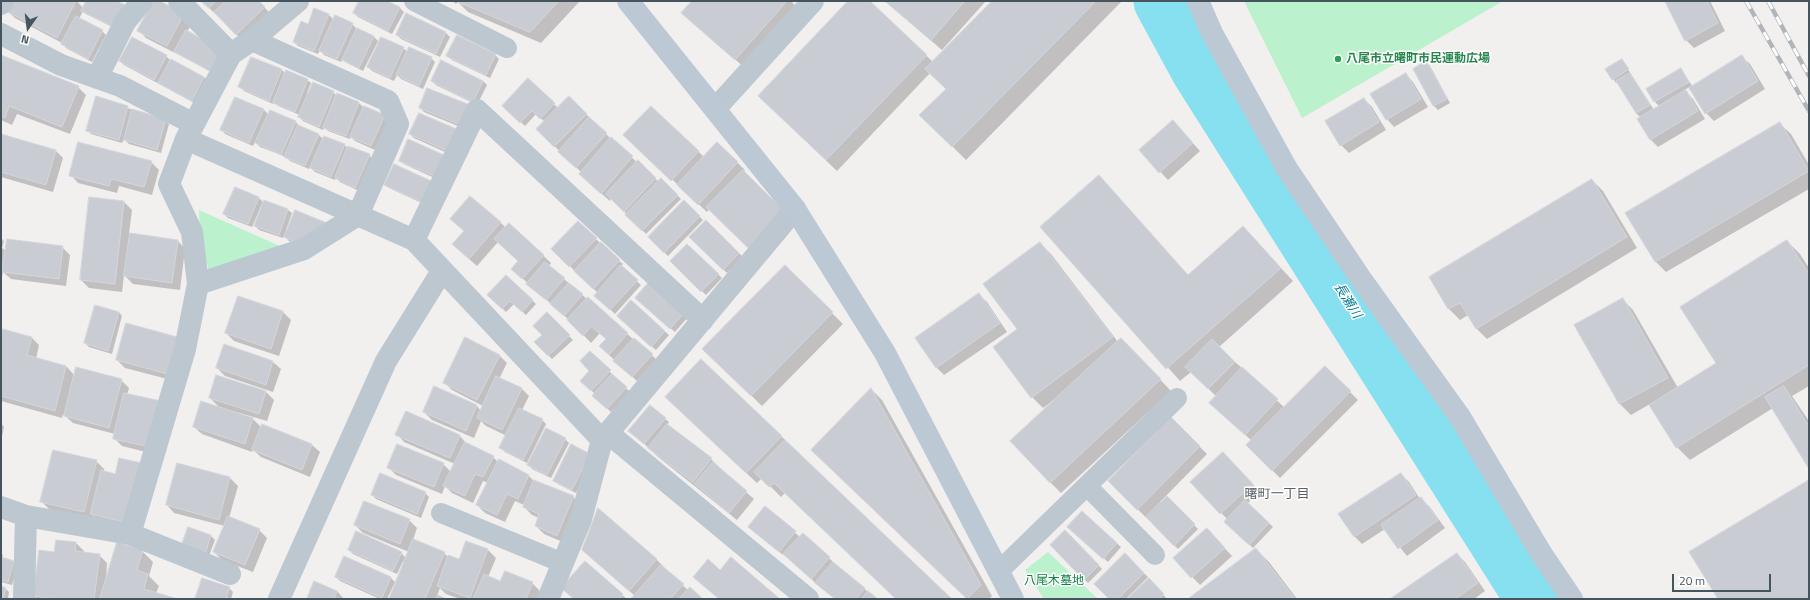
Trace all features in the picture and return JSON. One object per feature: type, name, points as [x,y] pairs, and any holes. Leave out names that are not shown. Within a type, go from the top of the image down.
[{"type":"street","points":[[96,78],[125,22],[142,1]]},
{"type":"street","points":[[179,1],[231,54]]},
{"type":"street","points":[[130,534],[185,349],[198,284],[192,232],[169,184],[190,132],[231,54],[252,40],[298,1]]},
{"type":"street","points":[[628,1],[795,209],[885,353],[1013,599]]},
{"type":"street","points":[[715,109],[813,1]]},
{"type":"street","points":[[1198,1],[1212,33],[1287,169],[1361,279],[1460,417],[1542,553],[1572,599]]},
{"type":"street","points":[[1,34],[61,65],[120,86],[190,132],[358,215],[414,240],[442,271],[605,437],[808,599]]},
{"type":"street","points":[[198,284],[304,249],[358,215],[398,124],[388,101],[252,40]]},
{"type":"street","points":[[414,240],[477,110],[703,320]]},
{"type":"street","points":[[548,599],[581,519],[605,437],[795,209]]},
{"type":"street","points":[[279,599],[386,361],[442,271]]},
{"type":"street","points":[[1,507],[26,516],[130,534],[230,574]]},
{"type":"street","points":[[24,599],[26,516]]},
{"type":"lane","points":[[414,1],[507,48]]},
{"type":"lane","points":[[999,572],[1177,398]]},
{"type":"lane","points":[[1087,486],[1155,555]]},
{"type":"lane","points":[[441,513],[563,563]]},
{"type":"green space","name":"八尾市立曙町市民運動広場","points":[[1244,1],[1503,1],[1302,118]]},
{"type":"green space","points":[[199,210],[284,248],[209,271],[200,235]]},
{"type":"green space","name":"八尾木墓地","points":[[1048,552],[1098,599],[1044,599],[1025,570]]},
{"type":"building","points":[[11,1],[76,1],[57,38],[6,11]]},
{"type":"building","points":[[86,1],[117,1],[125,5],[114,27],[81,11]]},
{"type":"building","points":[[153,1],[160,1],[184,14],[167,46],[137,31]]},
{"type":"building","points":[[201,1],[216,1],[209,8]]},
{"type":"building","points":[[226,1],[259,1],[265,7],[236,35],[214,12]]},
{"type":"building","points":[[359,1],[387,1],[400,7],[388,31],[353,13]]},
{"type":"building","points":[[456,1],[559,1],[530,32]]},
{"type":"building","points":[[692,1],[787,1],[735,60],[681,13]]},
{"type":"building","points":[[848,1],[870,1],[927,55],[826,160],[758,96]]},
{"type":"building","points":[[885,1],[965,1],[931,40]]},
{"type":"building","points":[[992,1],[1096,1],[952,147],[919,115],[946,89],[925,69]]},
{"type":"building","points":[[1665,1],[1707,1],[1718,23],[1685,41]]},
{"type":"building","points":[[314,8],[329,14],[314,51],[293,42],[301,21],[308,24]]},
{"type":"building","points":[[406,13],[446,32],[436,54],[396,35]]},
{"type":"building","points":[[335,15],[353,23],[337,59],[319,51]]},
{"type":"building","points":[[76,16],[103,30],[88,59],[61,44]]},
{"type":"building","points":[[357,28],[374,36],[359,68],[342,60]]},
{"type":"building","points":[[186,30],[222,50],[210,71],[174,52]]},
{"type":"building","points":[[457,35],[496,54],[486,75],[446,56]]},
{"type":"building","points":[[132,37],[167,55],[154,80],[119,61]]},
{"type":"building","points":[[381,37],[404,47],[390,78],[367,67]]},
{"type":"building","points":[[409,47],[432,57],[419,86],[396,75]]},
{"type":"building","points":[[1,55],[79,86],[62,127],[9,106],[5,118],[1,116]]},
{"type":"building","points":[[1742,55],[1758,81],[1705,114],[1689,88]]},
{"type":"building","points":[[251,57],[282,69],[269,101],[238,87]]},
{"type":"building","points":[[171,59],[204,77],[192,101],[158,83]]},
{"type":"building","points":[[1622,59],[1629,69],[1612,80],[1605,69]]},
{"type":"building","points":[[441,60],[483,81],[473,102],[431,81]]},
{"type":"building","points":[[1426,61],[1447,99],[1433,106],[1413,69]]},
{"type":"building","points":[[1681,68],[1689,82],[1654,102],[1646,89]]},
{"type":"building","points":[[286,70],[308,79],[295,112],[273,103]]},
{"type":"building","points":[[1406,73],[1421,99],[1386,120],[1370,94]]},
{"type":"building","points":[[1630,73],[1650,105],[1636,113],[1616,81]]},
{"type":"building","points":[[528,78],[555,103],[540,119],[532,111],[520,123],[502,106]]},
{"type":"building","points":[[313,82],[334,91],[319,127],[298,117]]},
{"type":"building","points":[[427,88],[470,105],[461,125],[419,108]]},
{"type":"building","points":[[1686,90],[1698,111],[1650,140],[1637,119]]},
{"type":"building","points":[[337,93],[359,102],[346,136],[323,128]]},
{"type":"building","points":[[96,96],[128,106],[119,140],[86,131]]},
{"type":"building","points":[[569,96],[587,114],[554,147],[536,129]]},
{"type":"building","points":[[235,97],[264,109],[249,143],[220,130]]},
{"type":"building","points":[[1364,98],[1379,122],[1340,146],[1325,121]]},
{"type":"building","points":[[364,106],[385,115],[371,146],[350,137]]},
{"type":"building","points":[[651,106],[699,151],[671,181],[623,135]]},
{"type":"building","points":[[132,109],[166,119],[157,150],[124,140]]},
{"type":"building","points":[[270,110],[296,121],[281,155],[255,143]]},
{"type":"building","points":[[419,113],[459,130],[450,152],[409,134]]},
{"type":"building","points":[[589,117],[607,133],[576,168],[558,152]]},
{"type":"building","points":[[1173,120],[1193,143],[1159,173],[1139,150]]},
{"type":"building","points":[[1780,122],[1809,171],[1655,262],[1625,213]]},
{"type":"building","points":[[298,125],[319,134],[305,166],[284,157]]},
{"type":"building","points":[[1,134],[56,150],[46,185],[1,172]]},
{"type":"building","points":[[324,136],[345,144],[331,177],[310,168]]},
{"type":"building","points":[[611,137],[633,156],[601,194],[579,174]]},
{"type":"building","points":[[408,139],[446,156],[437,177],[399,161]]},
{"type":"building","points":[[78,142],[152,161],[144,187],[111,179],[109,186],[69,176]]},
{"type":"building","points":[[717,142],[738,162],[698,205],[677,185]]},
{"type":"building","points":[[348,146],[370,154],[355,188],[335,178]]},
{"type":"building","points":[[638,160],[656,178],[624,212],[606,194]]},
{"type":"building","points":[[394,164],[431,181],[422,202],[384,185]]},
{"type":"building","points":[[743,170],[784,211],[748,248],[706,207]]},
{"type":"building","points":[[1099,175],[1188,275],[1243,226],[1281,268],[1166,369],[1040,227]]},
{"type":"building","points":[[661,178],[678,195],[642,231],[625,215]]},
{"type":"building","points":[[1592,179],[1627,237],[1476,329],[1460,303],[1448,309],[1429,277]]},
{"type":"building","points":[[235,187],[259,197],[248,224],[223,214]]},
{"type":"building","points":[[470,196],[501,222],[469,259],[452,244],[464,231],[450,219]]},
{"type":"building","points":[[89,197],[124,201],[115,284],[80,280]]},
{"type":"building","points":[[264,200],[288,209],[279,235],[254,226]]},
{"type":"building","points":[[684,200],[700,216],[664,253],[648,237]]},
{"type":"building","points":[[295,210],[327,223],[298,243],[284,237]]},
{"type":"building","points":[[706,220],[739,253],[723,270],[689,237]]},
{"type":"building","points":[[578,221],[597,238],[569,267],[551,249]]},
{"type":"building","points":[[509,223],[544,255],[522,279],[511,269],[518,261],[494,239]]},
{"type":"building","points":[[130,233],[178,240],[172,283],[124,276]]},
{"type":"building","points":[[7,239],[63,246],[59,279],[2,272]]},
{"type":"building","points":[[1787,240],[1809,274],[1809,365],[1676,448],[1649,405],[1716,363],[1680,307]]},
{"type":"building","points":[[601,242],[620,260],[593,289],[574,271]]},
{"type":"building","points":[[1040,242],[1113,337],[1031,398],[993,347],[1017,329],[983,284]]},
{"type":"building","points":[[687,244],[719,274],[701,292],[670,261]]},
{"type":"building","points":[[545,262],[565,278],[546,300],[526,284]]},
{"type":"building","points":[[621,265],[638,280],[610,310],[594,296]]},
{"type":"building","points":[[785,265],[833,312],[751,396],[702,349]]},
{"type":"building","points":[[506,275],[533,300],[522,312],[510,301],[502,309],[487,295]]},
{"type":"building","points":[[649,282],[684,313],[670,329],[635,298]]},
{"type":"building","points":[[569,283],[583,294],[564,316],[550,304]]},
{"type":"building","points":[[979,293],[1000,323],[936,368],[915,338]]},
{"type":"building","points":[[238,296],[283,311],[271,349],[225,333]]},
{"type":"building","points":[[588,297],[628,333],[609,355],[599,346],[606,339],[591,326],[583,336],[567,320]]},
{"type":"building","points":[[1623,298],[1668,378],[1619,404],[1574,325]]},
{"type":"building","points":[[631,300],[665,331],[651,347],[617,316]]},
{"type":"building","points":[[95,305],[119,312],[108,351],[84,343]]},
{"type":"building","points":[[547,312],[570,335],[548,356],[534,342],[542,335],[533,326]]},
{"type":"building","points":[[126,323],[181,338],[171,375],[116,360]]},
{"type":"building","points":[[3,329],[32,337],[27,355],[66,366],[55,411],[1,396],[1,336]]},
{"type":"building","points":[[465,337],[500,355],[477,400],[443,383]]},
{"type":"building","points":[[634,338],[653,354],[632,377],[613,361]]},
{"type":"building","points":[[1121,338],[1161,379],[1050,483],[1010,441]]},
{"type":"building","points":[[1212,339],[1235,362],[1208,389],[1185,367]]},
{"type":"building","points":[[224,344],[273,361],[266,385],[216,368]]},
{"type":"building","points":[[590,351],[611,370],[591,391],[580,381],[589,371],[580,361]]},
{"type":"building","points":[[701,359],[782,436],[746,473],[665,397]]},
{"type":"building","points":[[1325,366],[1351,391],[1272,471],[1246,445]]},
{"type":"building","points":[[76,367],[122,379],[109,428],[64,416]]},
{"type":"building","points":[[1242,367],[1278,399],[1245,435],[1209,403]]},
{"type":"building","points":[[612,374],[627,387],[607,409],[592,396]]},
{"type":"building","points":[[216,375],[266,391],[259,414],[209,398]]},
{"type":"building","points":[[496,376],[522,388],[502,430],[477,418]]},
{"type":"building","points":[[434,386],[477,405],[466,431],[423,412]]},
{"type":"building","points":[[1784,386],[1807,424],[1809,423],[1809,469],[1765,397]]},
{"type":"building","points":[[871,388],[981,585],[967,599],[811,450]]},
{"type":"building","points":[[124,393],[161,401],[150,447],[113,439]]},
{"type":"building","points":[[201,401],[253,418],[245,444],[193,427]]},
{"type":"building","points":[[650,405],[666,418],[644,444],[628,431]]},
{"type":"building","points":[[519,408],[543,419],[523,460],[499,448]]},
{"type":"building","points":[[406,411],[460,435],[450,458],[395,435]]},
{"type":"building","points":[[1171,417],[1200,446],[1137,510],[1108,481]]},
{"type":"building","points":[[262,424],[312,444],[302,470],[252,450]]},
{"type":"building","points":[[667,424],[712,458],[693,482],[648,448]]},
{"type":"building","points":[[546,428],[566,438],[547,475],[527,465]]},
{"type":"building","points":[[785,440],[952,599],[896,599],[774,483],[769,487],[754,472]]},
{"type":"building","points":[[465,442],[494,456],[483,477],[475,474],[465,496],[443,486]]},
{"type":"building","points":[[397,444],[444,463],[434,487],[387,468]]},
{"type":"building","points":[[571,444],[590,454],[572,490],[553,481]]},
{"type":"building","points":[[53,450],[97,460],[84,512],[40,502]]},
{"type":"building","points":[[1223,452],[1253,484],[1220,514],[1190,482]]},
{"type":"building","points":[[119,458],[142,463],[128,523],[90,514],[101,470],[115,474]]},
{"type":"building","points":[[499,459],[529,475],[518,499],[507,494],[497,515],[476,505]]},
{"type":"building","points":[[713,462],[747,491],[729,513],[695,484]]},
{"type":"building","points":[[177,463],[230,477],[219,520],[166,505]]},
{"type":"building","points":[[380,473],[426,492],[417,514],[371,495]]},
{"type":"building","points":[[1401,473],[1416,495],[1354,537],[1338,514]]},
{"type":"building","points":[[534,480],[574,496],[557,536],[535,526],[539,514],[523,507]]},
{"type":"building","points":[[1809,480],[1809,599],[1718,599],[1689,552]]},
{"type":"building","points":[[1167,496],[1195,524],[1174,546],[1146,517]]},
{"type":"building","points":[[1421,497],[1438,520],[1398,549],[1381,525]]},
{"type":"building","points":[[1245,500],[1269,523],[1249,545],[1224,522]]},
{"type":"building","points":[[364,501],[410,519],[400,544],[354,525]]},
{"type":"building","points":[[765,506],[796,531],[779,552],[748,527]]},
{"type":"building","points":[[598,508],[657,559],[629,591],[582,550]]},
{"type":"building","points":[[1082,511],[1117,543],[1103,559],[1067,527]]},
{"type":"building","points":[[228,516],[260,529],[245,565],[213,552]]},
{"type":"building","points":[[188,527],[211,535],[205,555],[181,547]]},
{"type":"building","points":[[1207,528],[1225,548],[1191,578],[1173,558]]},
{"type":"building","points":[[1065,530],[1099,565],[1084,580],[1050,545]]},
{"type":"building","points":[[356,531],[402,552],[393,571],[348,550]]},
{"type":"building","points":[[803,533],[830,557],[811,579],[783,554]]},
{"type":"building","points":[[413,539],[445,552],[425,599],[389,599]]},
{"type":"building","points":[[56,540],[76,542],[75,551],[100,554],[94,599],[55,599],[33,596],[39,550],[54,552]]},
{"type":"building","points":[[466,541],[488,549],[470,598],[437,586],[448,555],[459,559]]},
{"type":"building","points":[[117,542],[143,550],[137,570],[148,574],[144,589],[178,599],[100,599]]},
{"type":"building","points":[[1256,548],[1295,599],[1188,599]]},
{"type":"building","points":[[1125,553],[1144,573],[1118,599],[1109,599],[1094,584]]},
{"type":"building","points":[[1457,553],[1478,583],[1455,599],[1390,599]]},
{"type":"building","points":[[344,556],[391,577],[382,598],[335,577]]},
{"type":"building","points":[[1,557],[14,561],[8,582],[1,580]]},
{"type":"building","points":[[731,557],[780,599],[719,599],[693,577],[708,559],[720,570]]},
{"type":"building","points":[[585,561],[623,594],[619,599],[574,599],[561,588]]},
{"type":"building","points":[[833,562],[865,588],[856,599],[835,599],[815,583]]},
{"type":"building","points":[[661,565],[684,584],[670,599],[631,599]]},
{"type":"building","points":[[505,571],[533,582],[526,599],[473,599],[484,574],[500,581]]},
{"type":"building","points":[[202,578],[230,587],[226,597],[231,599],[195,599]]},
{"type":"building","points":[[1149,578],[1164,594],[1159,599],[1127,599]]},
{"type":"building","points":[[314,581],[337,591],[334,599],[307,599]]},
{"type":"building","points":[[1,586],[6,588],[3,599],[1,599]]},
{"type":"building","points":[[690,587],[703,599],[679,599]]},
{"type":"building","points":[[868,591],[878,599],[862,599]]},
{"type":"building","points":[[438,595],[446,599],[436,599]]},
{"type":"waterway","name":"長瀬川","points":[[1163,1],[1200,69],[1535,599]]},
{"type":"railway","points":[[1746,1],[1809,111]]},
{"type":"railway","points":[[1768,1],[1809,76]]},
{"type":"place","name":"八尾市立曙町市民運動広場","points":[[1338,59]]},
{"type":"district","name":"曙町一丁目","points":[[1277,495]]}]
